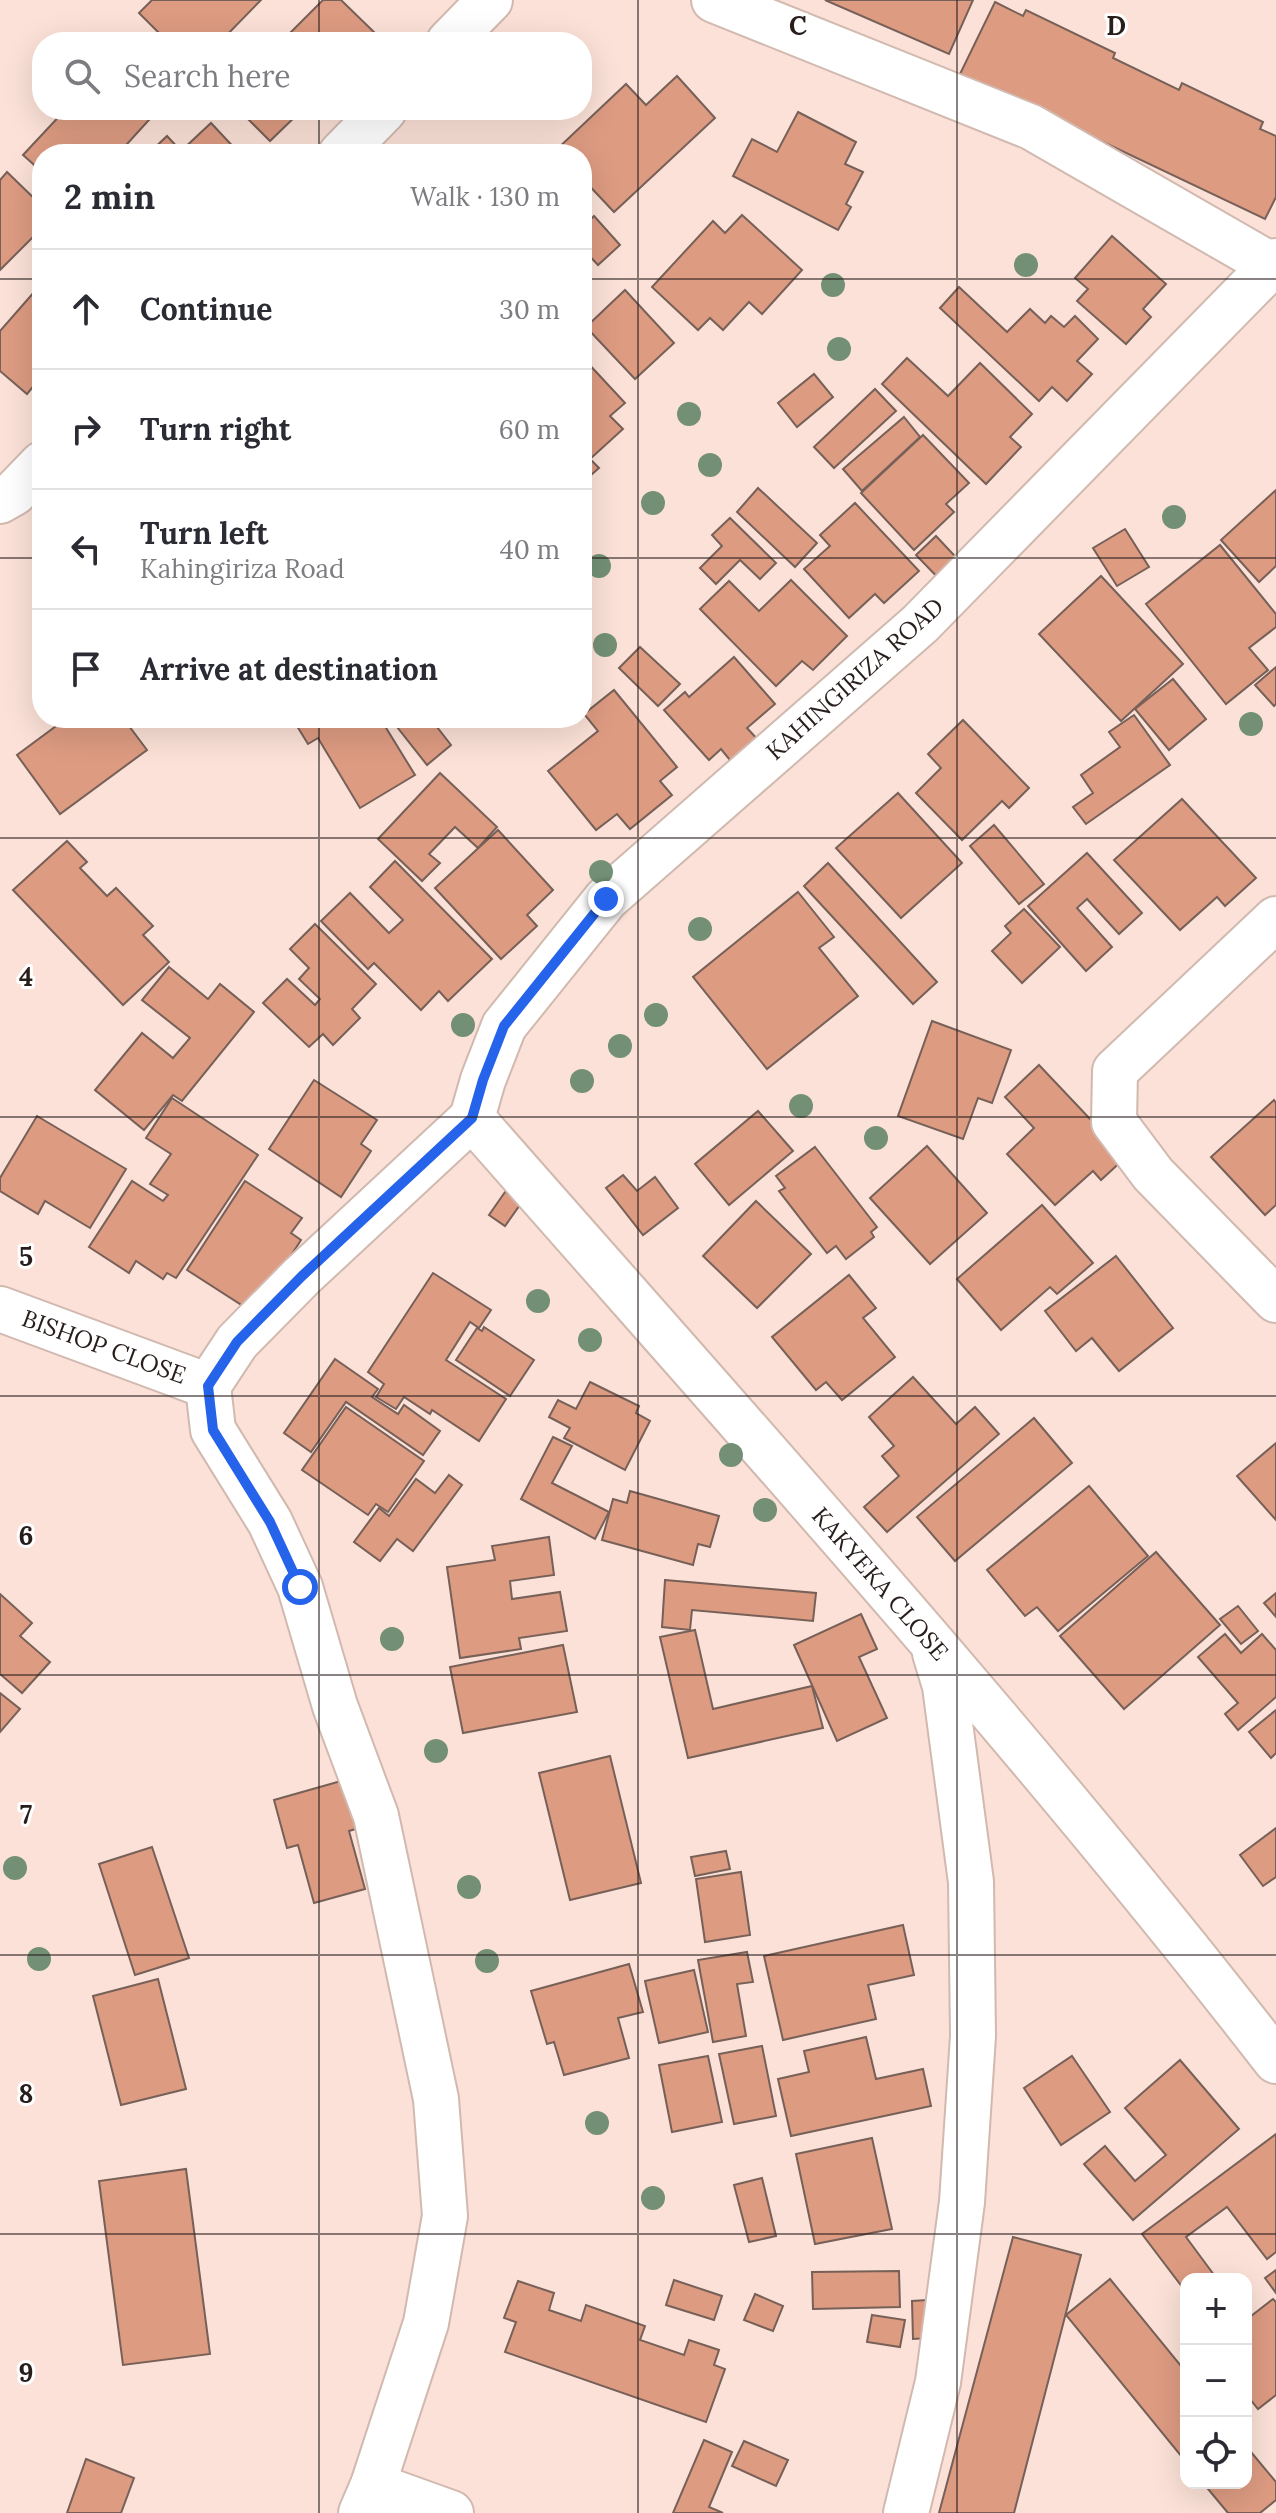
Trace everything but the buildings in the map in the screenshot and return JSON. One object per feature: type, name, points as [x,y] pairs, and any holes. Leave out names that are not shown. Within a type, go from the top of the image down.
[{"type":"street","points":[[459,32],[490,0]]},
{"type":"street","points":[[714,0],[1031,127],[1275,264]]},
{"type":"street","points":[[351,144],[374,120]]},
{"type":"street","name":"KAHINGIRIZA ROAD","points":[[472,1118],[504,1026],[606,899],[920,624],[1275,264]]},
{"type":"street","points":[[0,501],[14,493],[32,474]]},
{"type":"street","points":[[1276,919],[1115,1071],[1114,1122],[1153,1174],[1276,1300]]},
{"type":"street","points":[[451,2513],[367,2499],[426,2323],[445,2216],[436,2099],[376,1816],[335,1706],[300,1587],[270,1522],[213,1430],[208,1386],[237,1342],[302,1276],[472,1118]]},
{"type":"street","name":"KAKYEKA CLOSE","points":[[472,1118],[931,1641],[1212,1979],[1276,2061]]},
{"type":"street","name":"BISHOP CLOSE","points":[[0,1309],[208,1386]]},
{"type":"street","points":[[906,2513],[938,2382],[962,2202],[973,2036],[971,1882],[945,1686],[931,1641]]},
{"type":"route","points":[[300,1587],[270,1522],[213,1430],[208,1386],[237,1342],[302,1276],[472,1118],[504,1026],[606,899]]}]
